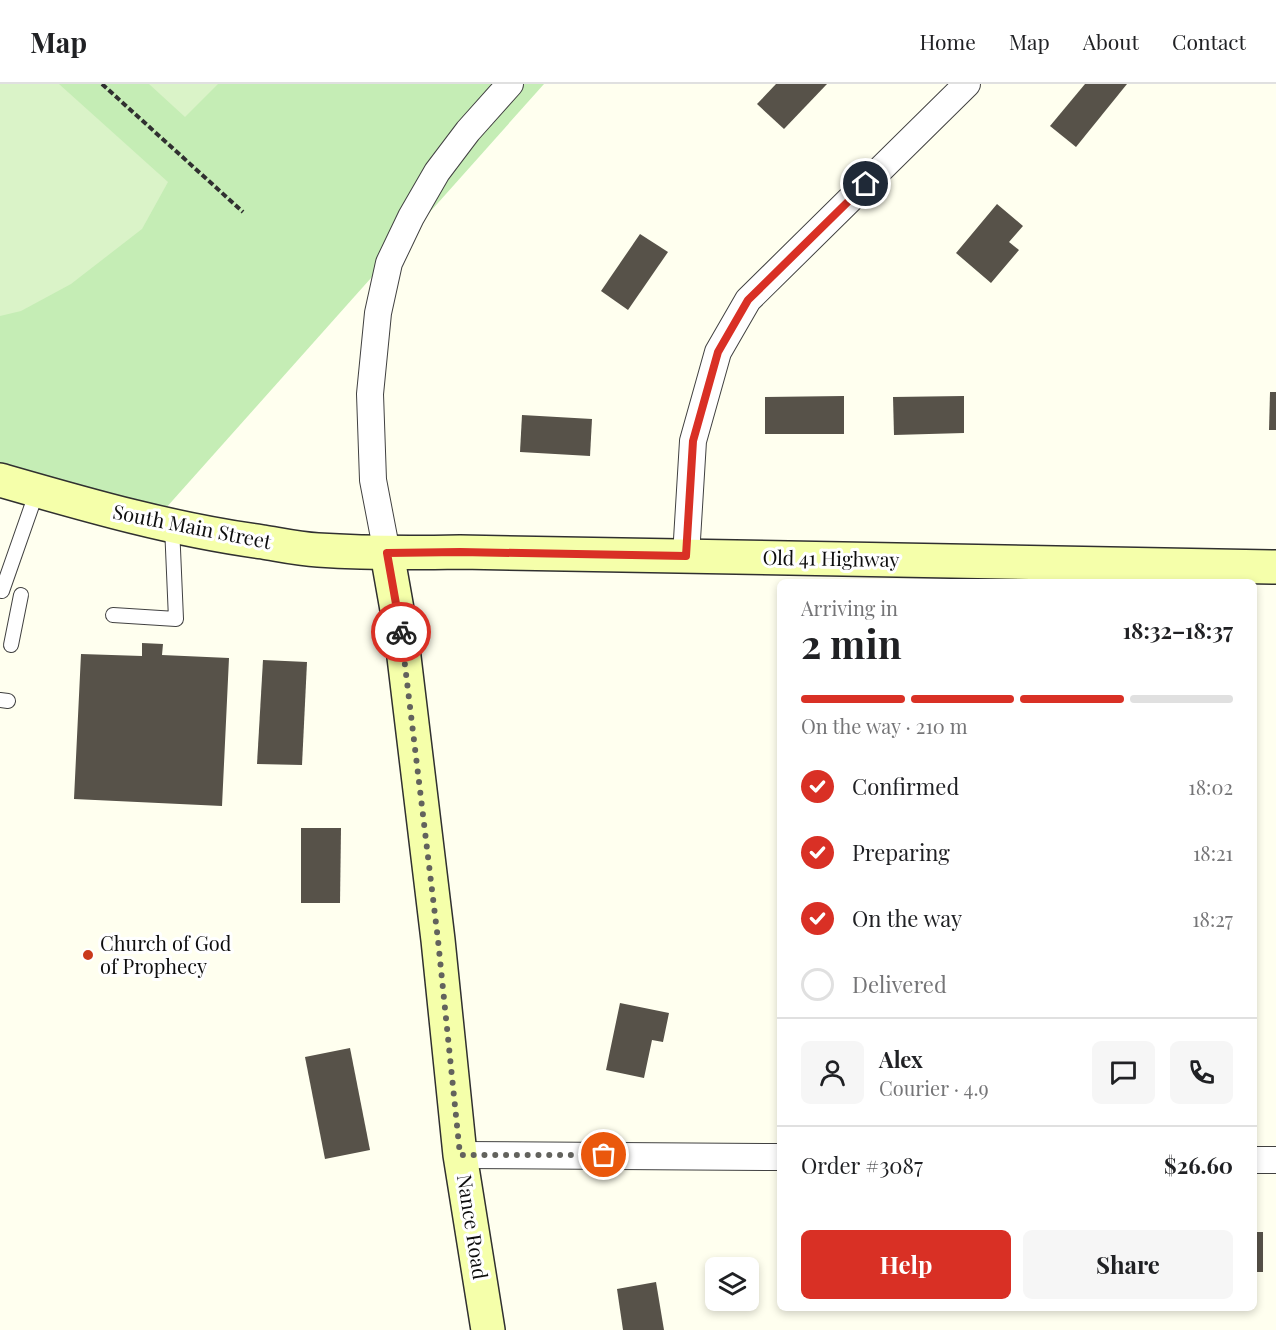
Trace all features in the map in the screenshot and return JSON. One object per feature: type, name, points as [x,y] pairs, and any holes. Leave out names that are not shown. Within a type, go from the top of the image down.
[{"type":"main road","name":"South Main Street","points":[[0,480],[108,511],[215,536],[316,550],[387,553]]},
{"type":"main road","name":"Old 41 Highway","points":[[387,553],[460,552],[1276,567]]},
{"type":"main road","name":"Nance Road","points":[[387,553],[402,644],[438,940],[460,1155],[488,1330]]},
{"type":"street","points":[[387,553],[373,480],[370,394],[378,313],[389,262],[437,172],[468,131],[510,84]]},
{"type":"street","points":[[686,556],[693,441],[718,352],[748,300],[967,84]]},
{"type":"street","points":[[460,1155],[777,1157]]},
{"type":"street","points":[[1257,1161],[1276,1160]]},
{"type":"lane","points":[[0,590],[2,591],[37,491]]},
{"type":"lane","points":[[113,615],[176,619],[172,526]]},
{"type":"lane","points":[[8,640],[21,595]]},
{"type":"path","points":[[102,84],[243,212]]},
{"type":"green space","points":[[0,84],[544,84],[165,509],[0,476]]},
{"type":"green space","points":[[0,84],[59,84],[168,182],[142,229],[71,284],[21,311],[0,316]]},
{"type":"green space","points":[[149,84],[218,84],[185,117]]},
{"type":"building","points":[[776,84],[827,84],[784,129],[757,104]]},
{"type":"building","points":[[1085,84],[1127,84],[1076,147],[1050,126]]},
{"type":"building","points":[[997,204],[1023,226],[1009,242],[1019,250],[991,283],[956,253]]},
{"type":"building","points":[[640,234],[668,252],[628,310],[601,291]]},
{"type":"building","points":[[1270,392],[1276,392],[1276,430],[1269,430]]},
{"type":"building","points":[[844,396],[844,434],[765,434],[765,397]]},
{"type":"building","points":[[964,396],[964,433],[894,435],[893,397]]},
{"type":"building","points":[[522,415],[592,419],[590,456],[520,452]]},
{"type":"building","points":[[142,643],[163,644],[162,655],[229,658],[222,806],[74,799],[81,654],[142,656]]},
{"type":"building","points":[[263,660],[307,662],[302,765],[257,764]]},
{"type":"building","points":[[301,828],[341,828],[340,903],[301,903]]},
{"type":"building","points":[[620,1003],[669,1013],[663,1042],[652,1040],[644,1078],[606,1070]]},
{"type":"building","points":[[350,1048],[370,1150],[325,1159],[305,1057]]},
{"type":"building","points":[[1257,1232],[1263,1232],[1263,1272],[1257,1272]]},
{"type":"building","points":[[656,1282],[664,1330],[623,1330],[617,1289]]},
{"type":"way so far","points":[[401,632],[438,940],[460,1155],[604,1155]]},
{"type":"place","name":"Church of God of Prophecy","points":[[88,955]]},
{"type":"route","points":[[401,632],[387,553],[686,556],[693,441],[718,352],[748,300],[866,184]]}]
